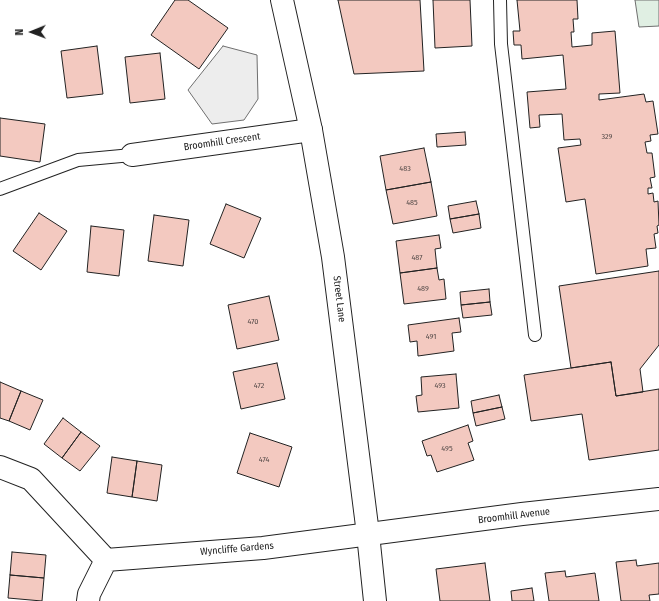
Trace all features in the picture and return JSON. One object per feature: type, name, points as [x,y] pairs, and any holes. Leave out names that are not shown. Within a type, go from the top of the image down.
[{"type":"street","name":"Street Lane","points":[[282,0],[311,130],[333,257],[375,601]]},
{"type":"street","name":"Broomhill Crescent","points":[[132,156],[311,130]]},
{"type":"street","points":[[0,467],[31,479],[106,560],[89,594],[88,601]]},
{"type":"street","name":"Broomhill Avenue","points":[[368,534],[522,514],[659,499]]},
{"type":"street","name":"Wyncliffe Gardens","points":[[106,560],[263,548],[368,534]]},
{"type":"lane","points":[[500,0],[501,44],[535,335]]},
{"type":"lane","points":[[0,189],[78,160],[132,156]]},
{"type":"green space","points":[[635,0],[659,0],[659,26],[639,27]]},
{"type":"shaded area","points":[[223,46],[257,55],[258,99],[244,120],[212,124],[188,90]]},
{"type":"building","points":[[175,0],[188,0],[228,28],[199,69],[151,35]]},
{"type":"building","points":[[338,0],[420,0],[424,71],[354,74]]},
{"type":"building","points":[[433,0],[470,0],[472,46],[435,48]]},
{"type":"building","points":[[517,0],[577,0],[578,19],[573,19],[574,32],[571,32],[572,47],[592,45],[592,33],[615,31],[620,93],[599,94],[599,100],[644,94],[646,102],[653,101],[658,134],[650,135],[651,141],[645,142],[647,153],[652,153],[655,177],[650,178],[652,188],[648,188],[648,194],[653,193],[654,202],[658,201],[659,225],[657,226],[658,233],[654,234],[656,248],[646,249],[648,266],[596,274],[585,199],[566,202],[558,148],[581,145],[580,139],[564,140],[562,114],[539,115],[540,127],[530,128],[527,92],[566,89],[563,55],[522,59],[521,45],[514,45],[513,31],[520,31]]},
{"type":"building","points":[[97,46],[103,94],[67,98],[61,51]]},
{"type":"building","points":[[160,53],[165,99],[130,103],[125,57]]},
{"type":"building","points":[[0,118],[45,124],[40,162],[0,156]]},
{"type":"building","points":[[465,132],[466,145],[437,147],[436,134]]},
{"type":"building","points":[[424,148],[431,182],[386,190],[380,156]]},
{"type":"building","points":[[431,182],[437,216],[393,224],[386,190]]},
{"type":"building","points":[[476,201],[479,214],[450,219],[448,206]]},
{"type":"building","points":[[226,204],[261,218],[244,258],[210,244]]},
{"type":"building","points":[[39,213],[67,231],[41,270],[13,251]]},
{"type":"building","points":[[479,214],[481,228],[453,233],[450,219]]},
{"type":"building","points":[[154,215],[189,220],[183,266],[148,261]]},
{"type":"building","points":[[91,226],[124,230],[119,276],[87,272]]},
{"type":"building","points":[[439,235],[441,248],[435,249],[437,268],[400,273],[396,241]]},
{"type":"building","points":[[437,268],[439,280],[444,279],[446,299],[404,304],[400,273]]},
{"type":"building","points":[[659,271],[659,345],[640,369],[643,392],[616,396],[611,362],[571,368],[559,286]]},
{"type":"building","points":[[489,289],[490,302],[461,305],[460,292]]},
{"type":"building","points":[[269,296],[279,340],[237,349],[228,305]]},
{"type":"building","points":[[490,302],[492,315],[463,318],[461,305]]},
{"type":"building","points":[[459,318],[461,332],[452,333],[454,351],[418,356],[417,341],[410,342],[408,325]]},
{"type":"building","points":[[611,362],[616,396],[659,389],[659,450],[589,460],[582,414],[531,421],[524,375]]},
{"type":"building","points":[[277,363],[285,399],[241,409],[233,372]]},
{"type":"building","points":[[456,374],[459,408],[418,412],[416,396],[422,395],[421,377]]},
{"type":"building","points":[[0,382],[21,391],[9,421],[0,418]]},
{"type":"building","points":[[21,391],[43,400],[30,430],[9,421]]},
{"type":"building","points":[[499,395],[502,407],[473,413],[471,401]]},
{"type":"building","points":[[502,407],[505,419],[476,426],[473,413]]},
{"type":"building","points":[[63,418],[81,432],[62,458],[44,444]]},
{"type":"building","points":[[468,425],[473,441],[468,443],[474,460],[437,472],[431,455],[427,456],[422,441]]},
{"type":"building","points":[[81,432],[100,446],[80,471],[62,458]]},
{"type":"building","points":[[250,433],[292,447],[279,487],[237,473]]},
{"type":"building","points":[[112,457],[137,461],[132,497],[107,493]]},
{"type":"building","points":[[137,461],[162,465],[157,501],[132,497]]},
{"type":"building","points":[[12,552],[46,555],[44,578],[10,575]]},
{"type":"building","points":[[636,560],[637,566],[659,563],[659,594],[649,595],[650,601],[621,601],[616,562]]},
{"type":"building","points":[[485,563],[490,601],[440,601],[436,569]]},
{"type":"building","points":[[565,571],[566,577],[595,573],[599,601],[549,601],[545,573]]},
{"type":"building","points":[[10,575],[44,578],[42,601],[8,598]]},
{"type":"building","points":[[532,588],[534,601],[512,601],[511,591]]}]
